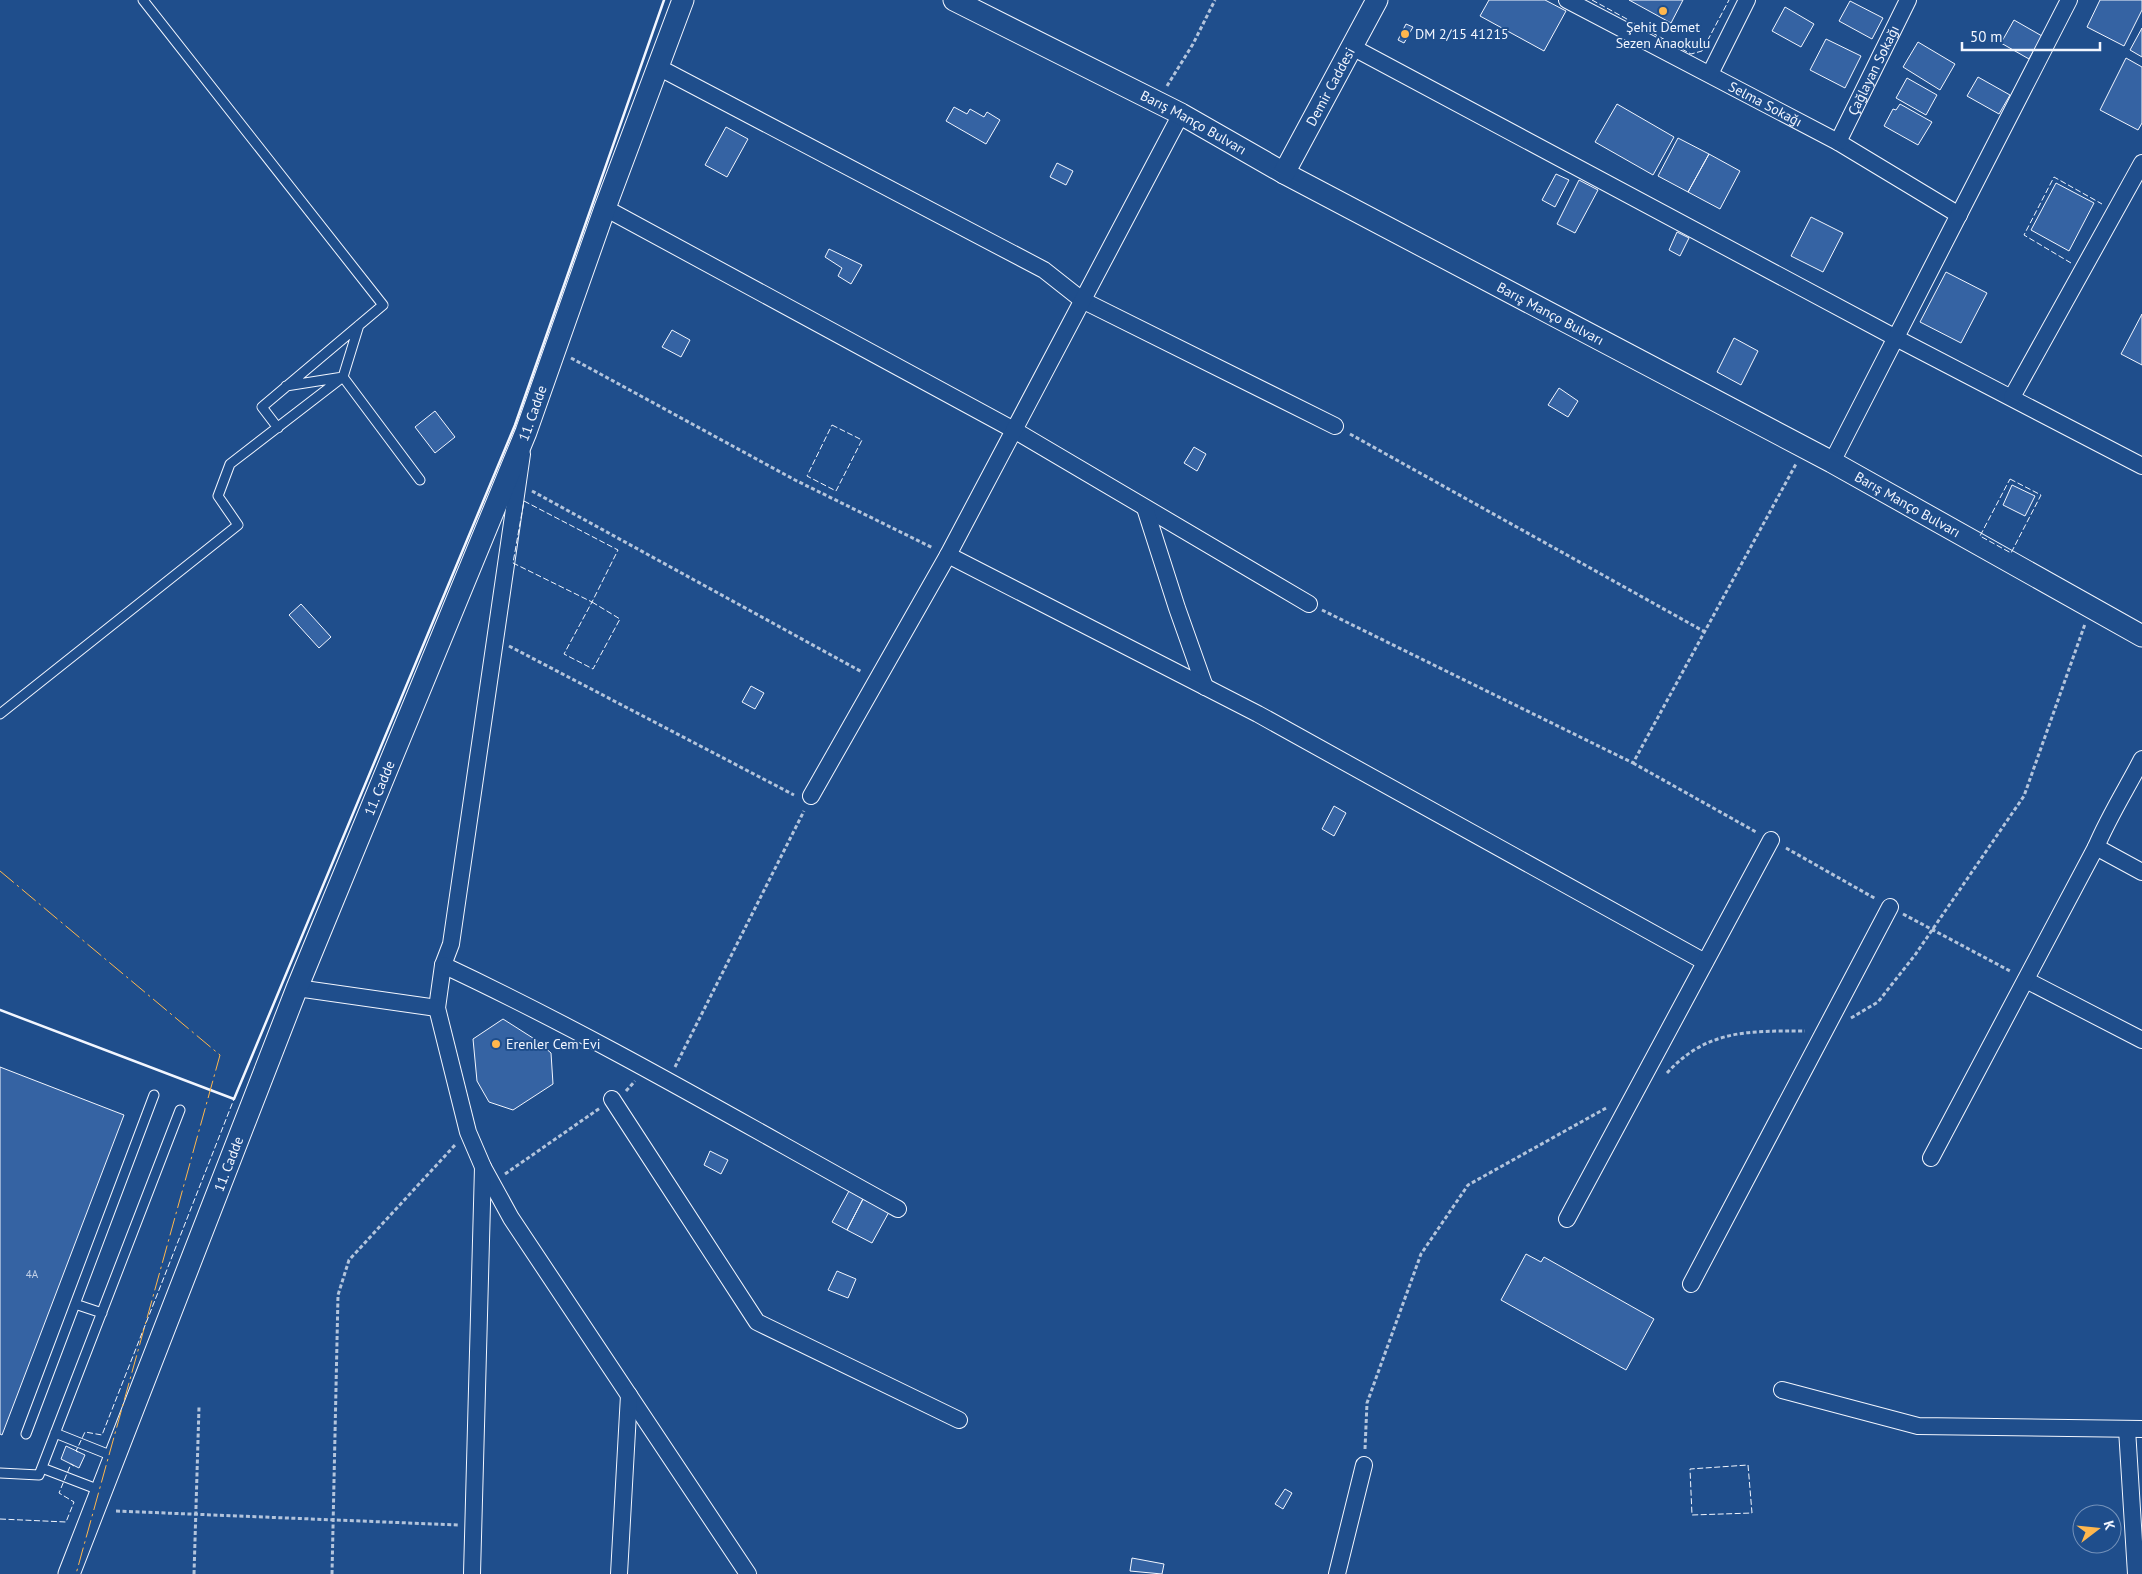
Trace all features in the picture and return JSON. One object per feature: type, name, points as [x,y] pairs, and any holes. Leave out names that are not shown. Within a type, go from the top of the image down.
[{"type":"street","name":"11. Cadde","points":[[69,1574],[297,988],[526,432],[605,208],[683,0]]},
{"type":"street","name":"Barış Manço Bulvarı","points":[[954,0],[1181,114],[1284,173],[1832,462],[2142,636]]},
{"type":"street","name":"Demir Caddesi","points":[[1284,173],[1376,0]]},
{"type":"street","name":"Selma Sokağı","points":[[1567,0],[1838,142],[1959,215]]},
{"type":"street","points":[[1710,74],[1747,0]]},
{"type":"street","name":"Çağlayan Sokağı","points":[[1838,142],[1908,0]]},
{"type":"street","points":[[1832,462],[2069,0]]},
{"type":"street","points":[[1352,47],[1896,338],[2142,465]]},
{"type":"street","points":[[658,67],[1044,270],[1082,300],[1335,426]]},
{"type":"street","points":[[810,799],[948,555],[1181,114]]},
{"type":"street","points":[[2012,397],[2142,163]]},
{"type":"street","points":[[605,208],[1014,430],[1309,604]]},
{"type":"street","points":[[526,432],[451,944],[443,965],[437,1008],[468,1132],[482,1167],[511,1218],[748,1574]]},
{"type":"street","points":[[1145,508],[1204,687]]},
{"type":"street","points":[[948,555],[1258,714],[1705,962]]},
{"type":"street","points":[[1931,1158],[2096,847],[2111,812],[2119,802],[2142,758]]},
{"type":"street","points":[[1567,1219],[1771,840]]},
{"type":"street","points":[[2096,847],[2142,872]]},
{"type":"street","points":[[1691,1284],[1890,907]]},
{"type":"street","points":[[443,965],[512,998],[668,1080],[898,1209]]},
{"type":"street","points":[[2026,980],[2142,1040]]},
{"type":"street","points":[[297,988],[437,1008]]},
{"type":"street","points":[[612,1099],[757,1322],[959,1420]]},
{"type":"street","points":[[472,1574],[482,1167]]},
{"type":"street","points":[[1782,1390],[1918,1426],[2135,1429],[2136,1574]]},
{"type":"street","points":[[619,1574],[629,1395]]},
{"type":"street","points":[[1337,1574],[1364,1465]]},
{"type":"lane","points":[[143,0],[383,305],[262,407],[278,428]]},
{"type":"lane","points":[[0,714],[238,525],[218,496],[230,464],[343,377],[359,325]]},
{"type":"lane","points":[[286,386],[343,377]]},
{"type":"lane","points":[[343,377],[420,480]]},
{"type":"lane","points":[[26,1434],[154,1095]]},
{"type":"lane","points":[[0,1473],[39,1476],[180,1110]]},
{"type":"lane","points":[[75,1304],[102,1313]]},
{"type":"lane","points":[[55,1433],[116,1457]]},
{"type":"lane","points":[[42,1468],[102,1491]]},
{"type":"path","points":[[1156,103],[1194,44],[1215,0]]},
{"type":"path","points":[[555,350],[795,480],[948,555]]},
{"type":"path","points":[[1335,426],[1705,632]]},
{"type":"path","points":[[1633,763],[1804,448]]},
{"type":"path","points":[[518,483],[877,680]]},
{"type":"path","points":[[1309,604],[1633,763],[1890,907],[2026,980]]},
{"type":"path","points":[[1662,1078],[1682,1057],[1714,1038],[1750,1030],[1824,1031],[1841,1024],[1878,1002],[1932,930],[2024,796],[2091,607]]},
{"type":"path","points":[[496,639],[810,799],[668,1080]]},
{"type":"path","points":[[492,1183],[612,1099],[628,1090],[645,1068]]},
{"type":"path","points":[[1364,1465],[1367,1403],[1421,1254],[1468,1185],[1618,1101],[1631,1100]]},
{"type":"path","points":[[332,1574],[338,1295],[349,1260],[468,1132]]},
{"type":"path","points":[[194,1574],[199,1407]]},
{"type":"path","points":[[116,1511],[474,1525]]},
{"type":"building","points":[[1489,0],[1545,0],[1566,11],[1544,51],[1480,16]]},
{"type":"building","name":"Şehit Demet Sezen Anaokulu","points":[[1629,0],[1683,0],[1671,23]]},
{"type":"building","points":[[2100,0],[2142,0],[2142,10],[2124,46],[2087,27]]},
{"type":"building","points":[[1850,1],[1883,18],[1872,39],[1839,21]]},
{"type":"building","points":[[1785,7],[1814,24],[1801,47],[1772,31]]},
{"type":"building","points":[[2014,20],[2042,36],[2029,59],[2001,43]]},
{"type":"building","name":"DM 2/15 41215","points":[[1406,24],[1413,27],[1404,43],[1398,40]]},
{"type":"building","points":[[2142,28],[2142,57],[2130,50]]},
{"type":"building","points":[[1826,39],[1861,56],[1845,88],[1810,70]]},
{"type":"building","points":[[1918,42],[1955,64],[1940,90],[1903,67]]},
{"type":"building","points":[[2126,58],[2142,67],[2142,123],[2138,130],[2100,110]]},
{"type":"building","points":[[1978,77],[2010,95],[1999,114],[1967,96]]},
{"type":"building","points":[[1907,78],[1937,95],[1926,115],[1896,98]]},
{"type":"building","points":[[1617,104],[1674,137],[1653,175],[1595,142]]},
{"type":"building","points":[[1900,104],[1932,122],[1918,145],[1884,126],[1893,109],[1896,110]]},
{"type":"building","points":[[954,107],[967,114],[970,109],[984,117],[987,112],[1000,120],[986,144],[946,121]]},
{"type":"building","points":[[726,127],[748,139],[727,177],[705,165]]},
{"type":"building","points":[[1678,138],[1709,154],[1688,192],[1658,176]]},
{"type":"building","points":[[1709,154],[1740,171],[1720,209],[1688,192]]},
{"type":"building","points":[[1057,163],[1073,171],[1066,185],[1050,177]]},
{"type":"building","points":[[1556,174],[1569,180],[1555,207],[1542,200]]},
{"type":"building","points":[[1579,180],[1598,190],[1575,233],[1557,224]]},
{"type":"building","points":[[2056,183],[2094,203],[2069,251],[2031,230]]},
{"type":"building","points":[[1811,217],[1843,233],[1823,272],[1791,256]]},
{"type":"building","points":[[1677,232],[1689,238],[1680,256],[1669,250]]},
{"type":"building","points":[[829,249],[862,265],[851,284],[838,276],[842,268],[825,257]]},
{"type":"building","points":[[1946,272],[1987,293],[1961,343],[1920,322]]},
{"type":"building","points":[[2142,314],[2142,365],[2121,354]]},
{"type":"building","points":[[672,330],[690,340],[681,357],[662,347]]},
{"type":"building","points":[[1734,338],[1758,351],[1741,385],[1717,372]]},
{"type":"building","points":[[1559,388],[1578,401],[1568,417],[1548,405]]},
{"type":"building","points":[[435,411],[455,437],[435,453],[415,427]]},
{"type":"building","points":[[1194,447],[1206,454],[1197,471],[1184,463]]},
{"type":"building","points":[[2012,485],[2035,496],[2025,516],[2003,505]]},
{"type":"building","points":[[301,604],[331,637],[319,648],[289,615]]},
{"type":"building","points":[[751,686],[764,693],[755,709],[742,702]]},
{"type":"building","points":[[1334,806],[1346,813],[1334,836],[1322,829]]},
{"type":"building","points":[[503,1019],[536,1040],[551,1053],[553,1084],[513,1110],[489,1102],[477,1081],[473,1039]]},
{"type":"building","points":[[0,1067],[124,1115],[2,1435],[0,1434]]},
{"type":"building","points":[[710,1151],[728,1160],[721,1174],[704,1165]]},
{"type":"building","points":[[849,1191],[863,1199],[847,1230],[832,1222]]},
{"type":"building","points":[[863,1199],[889,1212],[872,1243],[847,1230]]},
{"type":"building","points":[[1526,1254],[1541,1262],[1544,1257],[1654,1319],[1626,1370],[1501,1300]]},
{"type":"building","points":[[837,1271],[856,1279],[848,1298],[828,1290]]},
{"type":"building","points":[[66,1446],[85,1455],[79,1468],[61,1459]]},
{"type":"building","points":[[1285,1489],[1292,1493],[1283,1509],[1275,1504]]},
{"type":"building","points":[[1132,1558],[1164,1564],[1162,1574],[1130,1571]]},
{"type":"fence","points":[[1592,0],[1691,54],[1702,51],[1729,0]]},
{"type":"fence","points":[[2071,263],[2024,235],[2054,177],[2102,204]]},
{"type":"fence","points":[[832,425],[862,440],[836,491],[807,476],[832,425]]},
{"type":"fence","points":[[2010,479],[2041,495],[2011,553],[1980,536],[2010,479]]},
{"type":"fence","points":[[524,501],[618,550],[592,602],[513,563],[524,501]]},
{"type":"fence","points":[[592,602],[620,619],[593,669],[564,654],[592,602]]},
{"type":"fence","points":[[0,1010],[234,1099],[102,1435],[85,1432],[76,1451],[78,1452]]},
{"type":"fence","points":[[0,1519],[66,1522],[74,1502],[59,1493],[71,1464],[74,1466]]},
{"type":"fence","points":[[1748,1465],[1752,1513],[1692,1515],[1690,1469],[1748,1465]]},
{"type":"wall","points":[[0,1010],[234,1099],[515,425],[664,0]]},
{"type":"power","points":[[0,871],[220,1055],[76,1574]]},
{"type":"place","name":"Şehit Demet Sezen Anaokulu","points":[[1663,11]]},
{"type":"place","name":"DM 2/15 41215","points":[[1405,34]]},
{"type":"place","name":"Erenler Cem Evi","points":[[496,1044]]}]
